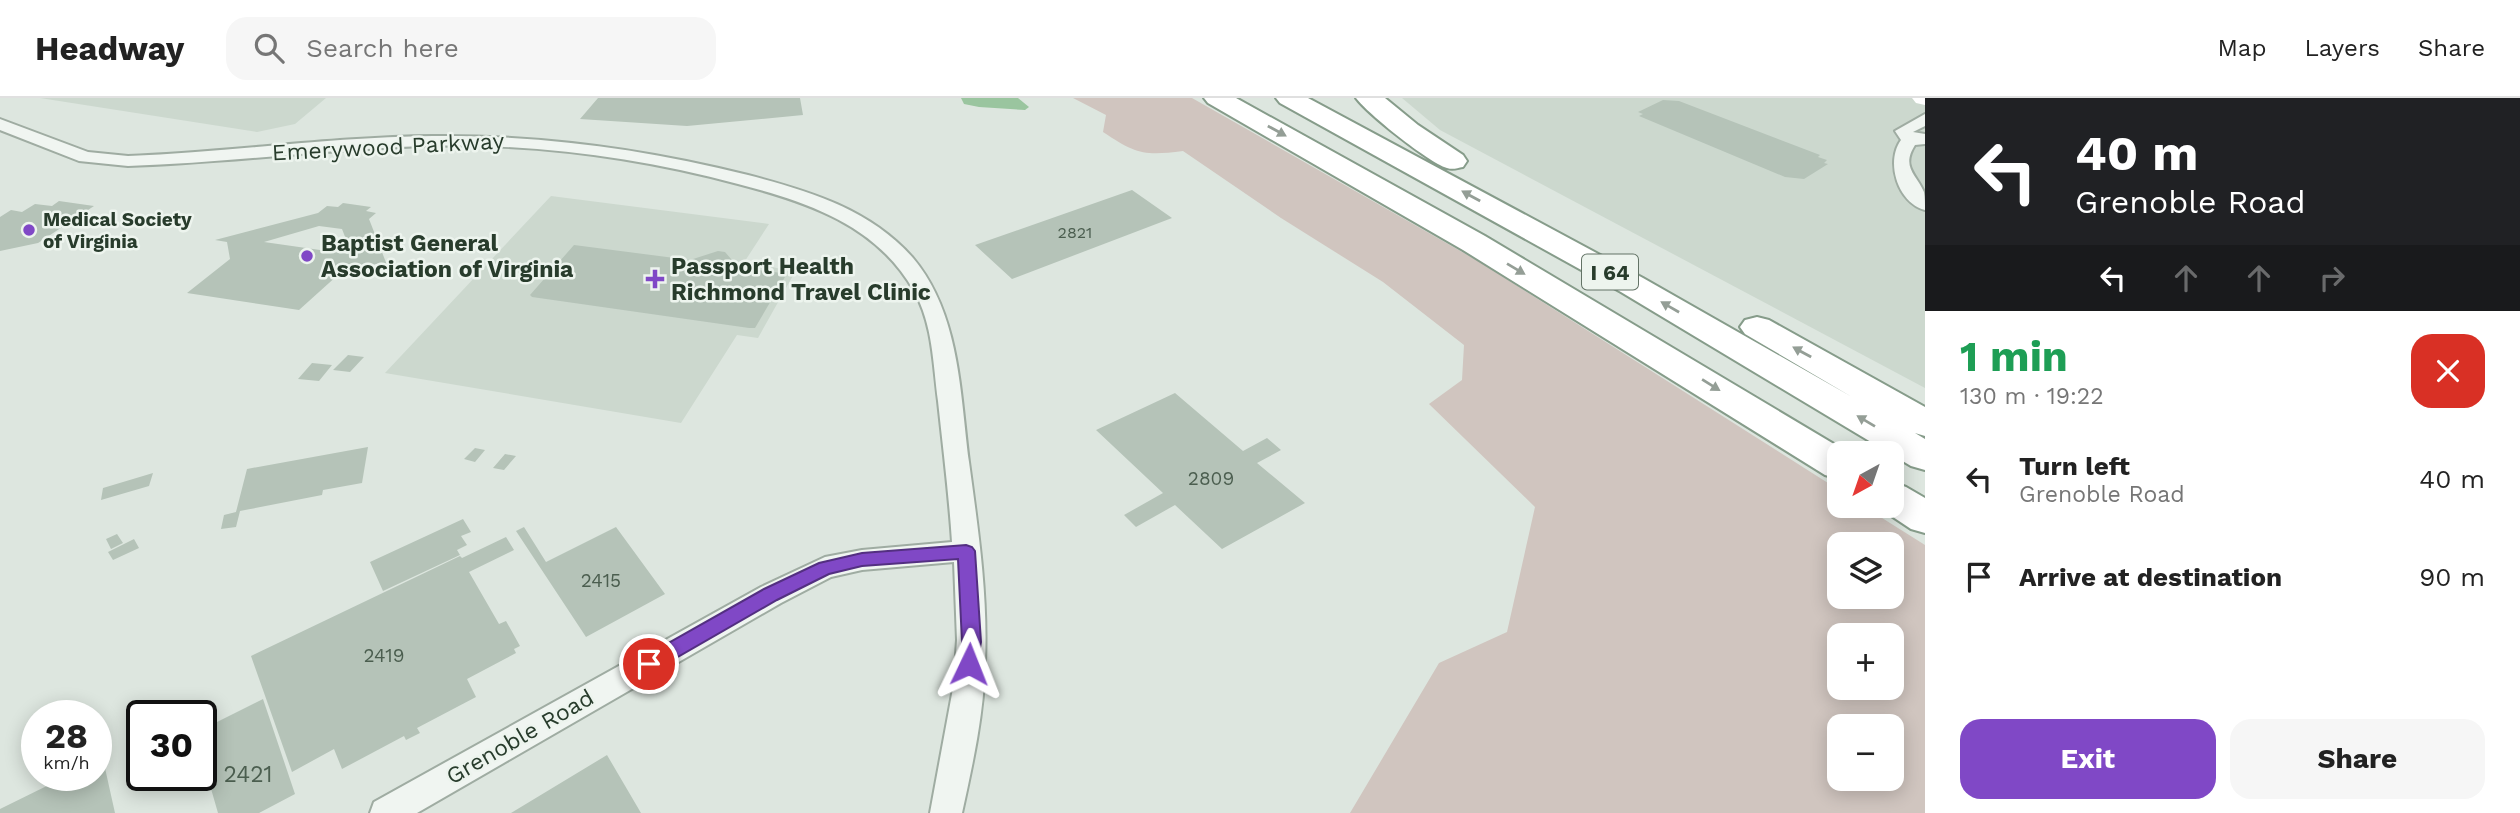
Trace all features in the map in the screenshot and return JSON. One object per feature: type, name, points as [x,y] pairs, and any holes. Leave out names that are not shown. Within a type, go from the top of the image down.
[{"type":"highway","name":"I 64","points":[[1217,98],[1474,243],[1827,458]]},
{"type":"highway","name":"I 64","points":[[1289,98],[1632,285],[1925,456]]},
{"type":"highway","points":[[1330,98],[1678,283],[1925,423]]},
{"type":"highway","points":[[1369,98],[1409,131],[1454,162]]},
{"type":"highway","points":[[1904,505],[1925,518]]},
{"type":"street","points":[[1925,119],[1903,131],[1917,140],[1901,154],[1902,171],[1925,204]]},
{"type":"street","name":"Emerywood Parkway","points":[[0,124],[72,153],[118,161],[170,160],[427,141],[500,141],[577,146],[679,164],[796,193],[829,205],[868,227],[909,265],[932,305],[940,328],[961,488],[972,642],[964,724],[946,813]]},
{"type":"street","name":"Grenoble Road","points":[[386,813],[771,594],[825,568],[862,560],[966,551]]},
{"type":"shaded area","points":[[40,98],[326,98],[295,124],[257,132]]},
{"type":"shaded area","points":[[961,98],[1018,98],[1029,107],[1025,110],[979,107],[964,104]]},
{"type":"shaded area","points":[[1073,98],[1192,98],[1478,261],[1827,482],[1827,518],[1882,518],[1925,545],[1925,813],[1350,813],[1439,663],[1507,632],[1535,507],[1429,404],[1462,380],[1464,345],[1383,282],[1281,218],[1183,151],[1141,152],[1103,132],[1106,115]]},
{"type":"shaded area","points":[[1402,98],[1925,98],[1925,388],[1440,130]]},
{"type":"shaded area","points":[[551,196],[769,224],[745,261],[795,272],[758,338],[737,335],[681,423],[385,373]]},
{"type":"building","points":[[598,98],[800,98],[803,115],[687,126],[580,119]]},
{"type":"building","points":[[1663,100],[1679,101],[1820,155],[1818,157],[1827,160],[1824,163],[1828,164],[1804,179],[1785,177],[1639,116],[1643,114],[1638,112]]},
{"type":"building","points":[[1132,190],[1172,218],[1012,279],[975,245]]},
{"type":"building","name":"Medical Society of Virginia","points":[[59,201],[94,206],[38,243],[0,251],[0,217],[11,210],[22,212],[35,204],[52,206]]},
{"type":"building","name":"Baptist General Association of Virginia","points":[[343,203],[371,207],[366,211],[376,213],[369,219],[387,265],[376,264],[339,274],[299,310],[187,293],[230,259],[227,242],[215,240],[318,213],[327,206],[338,207]],"holes":[[[319,226],[342,229],[351,252],[348,254],[264,242]]]},
{"type":"building","points":[[574,245],[690,260],[718,251],[725,252],[738,267],[781,273],[785,277],[755,328],[532,297],[530,295]]},
{"type":"building","points":[[348,355],[364,357],[350,372],[333,370]]},
{"type":"building","points":[[312,363],[332,365],[319,381],[298,379]]},
{"type":"building","points":[[1175,393],[1243,451],[1267,438],[1281,450],[1257,463],[1305,503],[1222,549],[1175,505],[1136,527],[1124,515],[1163,493],[1096,430]]},
{"type":"building","points":[[368,447],[362,483],[323,490],[322,495],[240,511],[236,527],[221,529],[224,515],[236,512],[247,469]]},
{"type":"building","points":[[475,448],[485,450],[475,462],[464,459]]},
{"type":"building","points":[[505,454],[516,456],[504,470],[493,468]]},
{"type":"building","points":[[153,473],[149,486],[101,500],[103,488]]},
{"type":"building","points":[[463,519],[471,532],[461,536],[467,545],[457,550],[460,555],[383,591],[370,562]]},
{"type":"building","points":[[524,527],[546,562],[616,527],[665,594],[586,637],[516,531]]},
{"type":"building","points":[[117,534],[123,543],[111,549],[106,539]]},
{"type":"building","points":[[506,537],[514,550],[469,572],[499,624],[506,621],[520,646],[514,649],[516,653],[467,679],[476,697],[417,728],[420,733],[406,740],[404,736],[342,769],[334,749],[292,772],[251,656],[460,556],[462,558]]},
{"type":"building","points":[[134,539],[139,548],[113,560],[108,552]]},
{"type":"building","points":[[263,699],[295,794],[259,813],[218,813],[212,791],[217,791],[217,722]]},
{"type":"building","points":[[607,755],[641,813],[511,813]]},
{"type":"building","points":[[37,791],[110,791],[115,813],[0,813],[0,809]]},
{"type":"place","name":"Medical Society of Virginia","points":[[29,230]]},
{"type":"place","name":"Baptist General Association of Virginia","points":[[307,256]]},
{"type":"place","name":"Passport Health Richmond Travel Clinic","points":[[655,279]]},
{"type":"route","points":[[649,664],[771,594],[825,568],[862,560],[966,551],[972,642],[969,664]]}]
